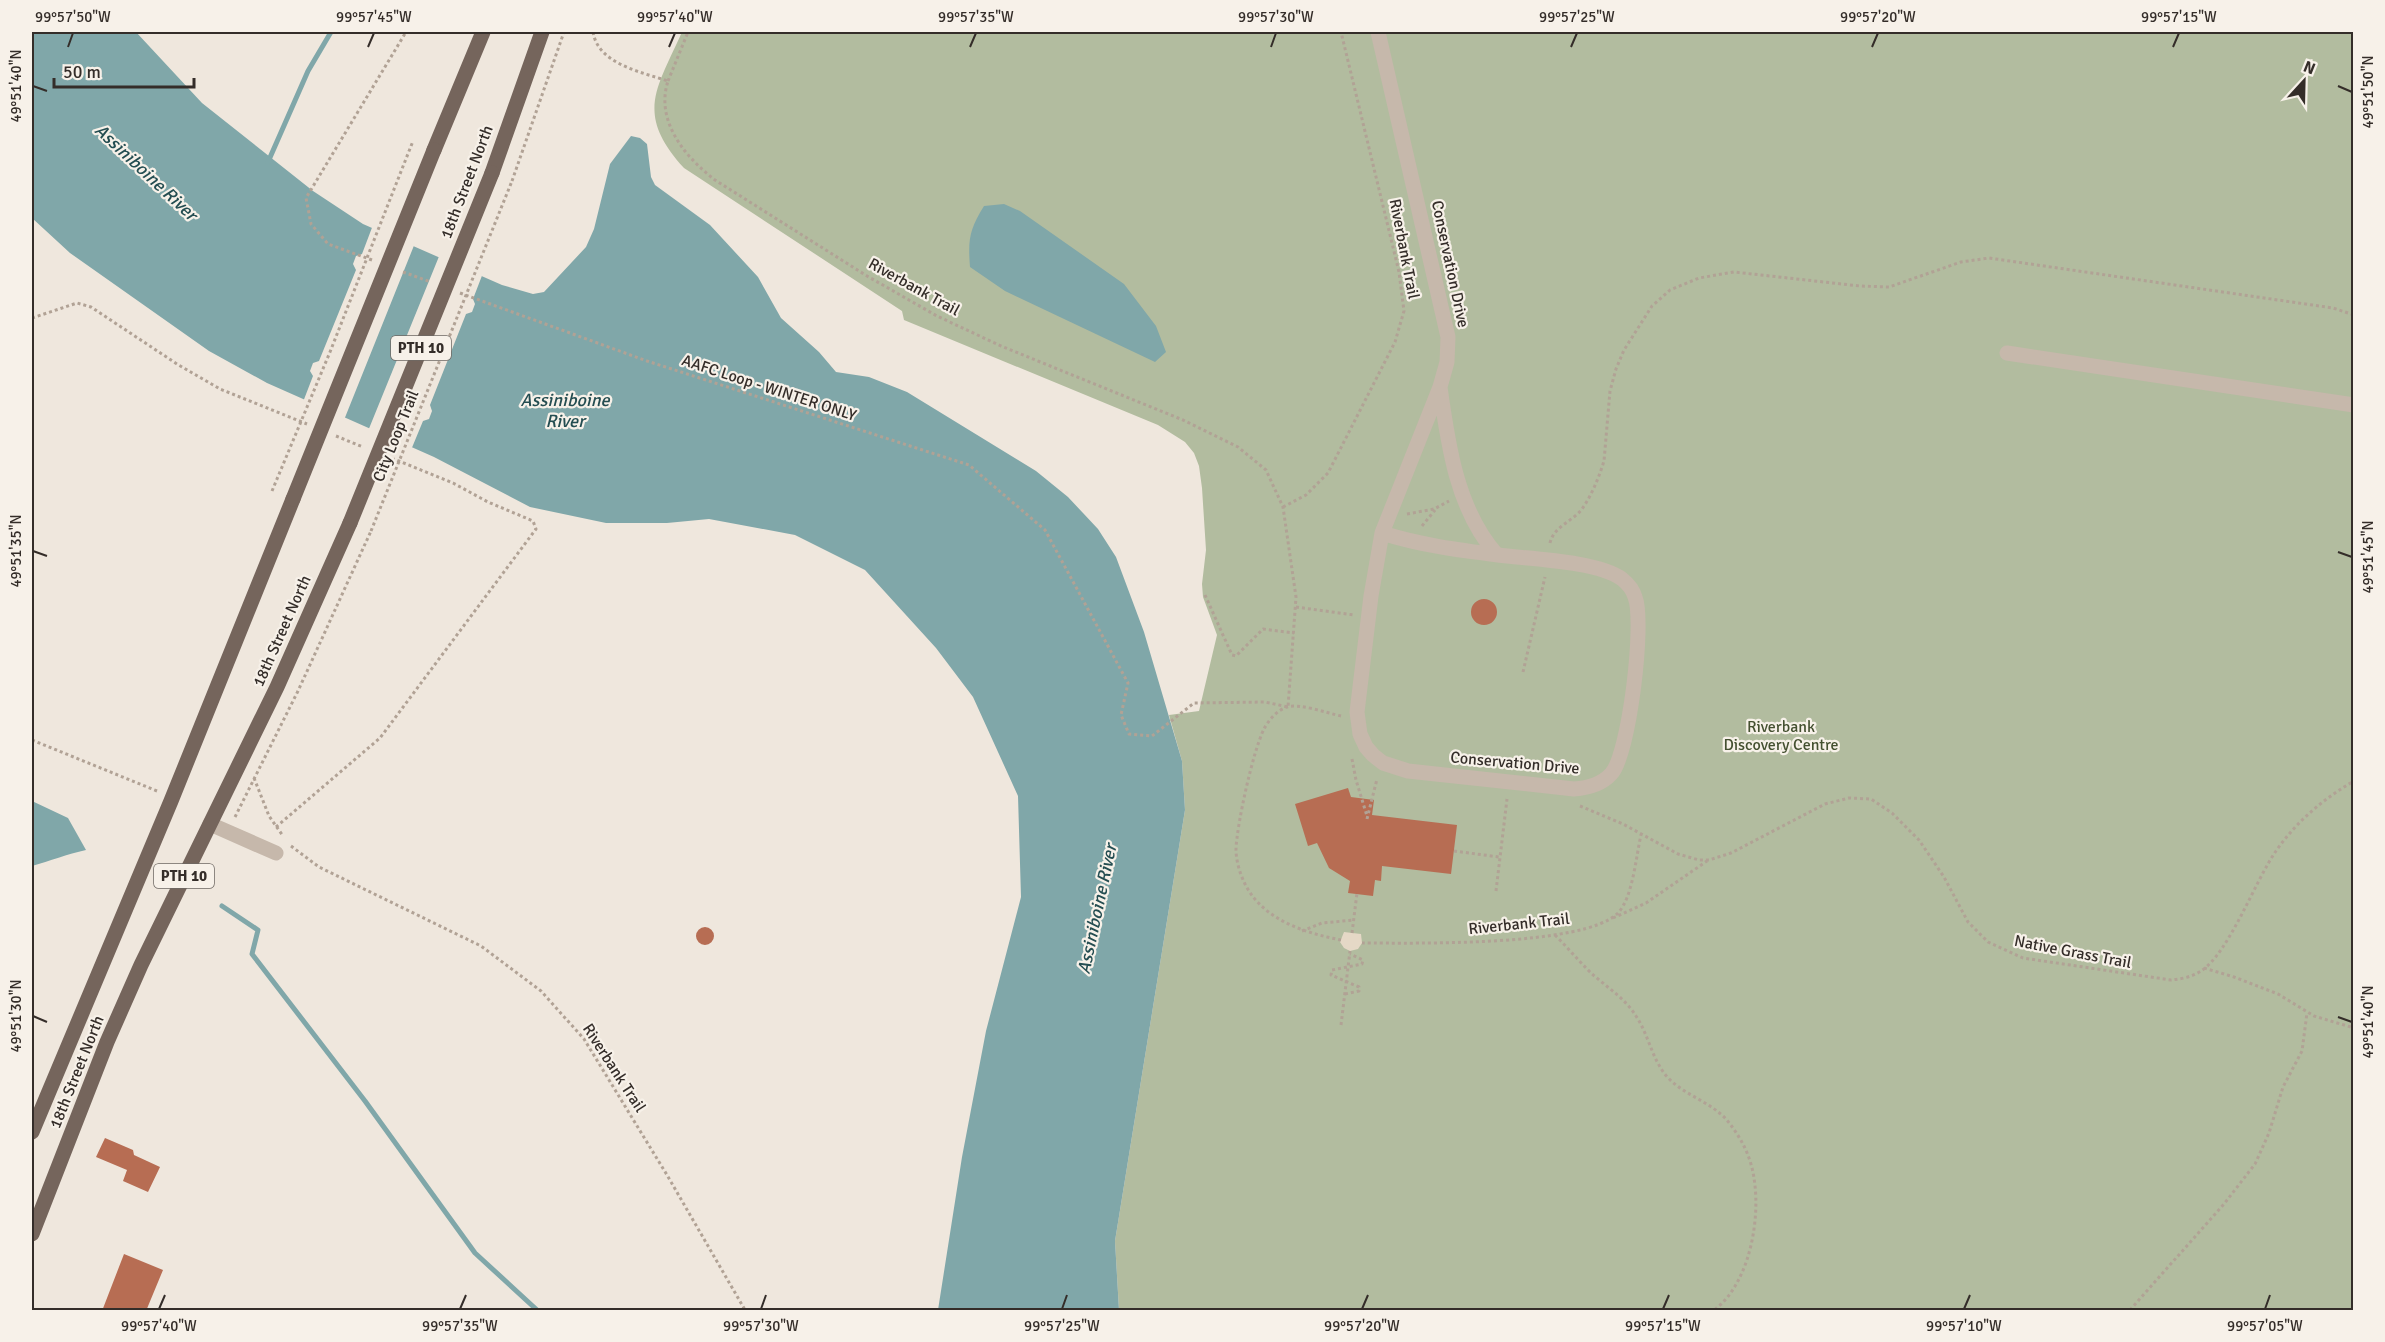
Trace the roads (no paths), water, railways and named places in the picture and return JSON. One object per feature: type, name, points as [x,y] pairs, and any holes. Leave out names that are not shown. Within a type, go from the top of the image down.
[{"type":"main road","name":"18th Street North","points":[[32,1132],[171,801],[483,32]]},
{"type":"main road","name":"18th Street North","points":[[32,1234],[111,1033],[146,955],[278,687],[350,523],[492,173],[542,32]]},
{"type":"street","name":"Conservation Drive","points":[[1378,32],[1448,337],[1447,362],[1440,387],[1384,526],[1368,618],[1357,711],[1360,734],[1373,756],[1395,767],[1444,775],[1574,789],[1590,788],[1603,782],[1619,763],[1633,685],[1638,628],[1635,597],[1623,580],[1604,570],[1406,541],[1384,526]]},
{"type":"street","points":[[2007,353],[2354,405]]},
{"type":"street","points":[[1440,387],[1450,452],[1465,500],[1478,531],[1497,555]]},
{"type":"street","points":[[210,824],[276,853]]},
{"type":"water","name":"Assiniboine River","points":[[32,32],[136,32],[202,103],[313,191],[363,224],[502,285],[533,294],[544,292],[586,247],[594,229],[610,164],[631,136],[640,138],[647,144],[651,177],[655,185],[710,225],[758,277],[781,318],[819,352],[836,372],[869,377],[907,392],[1036,471],[1068,497],[1098,529],[1116,557],[1144,632],[1182,761],[1185,810],[1115,1241],[1119,1310],[938,1310],[962,1157],[986,1031],[1021,897],[1018,796],[973,697],[936,648],[865,570],[795,535],[709,519],[667,523],[606,523],[530,507],[434,457],[267,383],[209,351],[70,253],[32,218]]},
{"type":"water","points":[[1004,204],[1020,211],[1124,284],[1156,326],[1166,352],[1155,362],[1005,291],[970,267],[969,249],[972,229],[979,214],[984,206]]},
{"type":"water","points":[[32,801],[68,818],[86,850],[32,866]]},
{"type":"waterway","points":[[268,162],[308,71],[331,32]]},
{"type":"waterway","points":[[222,906],[258,930],[252,954],[365,1101],[475,1253],[537,1310]]},
{"type":"park label","name":"Riverbank Discovery Centre","points":[[1781,736]]}]
